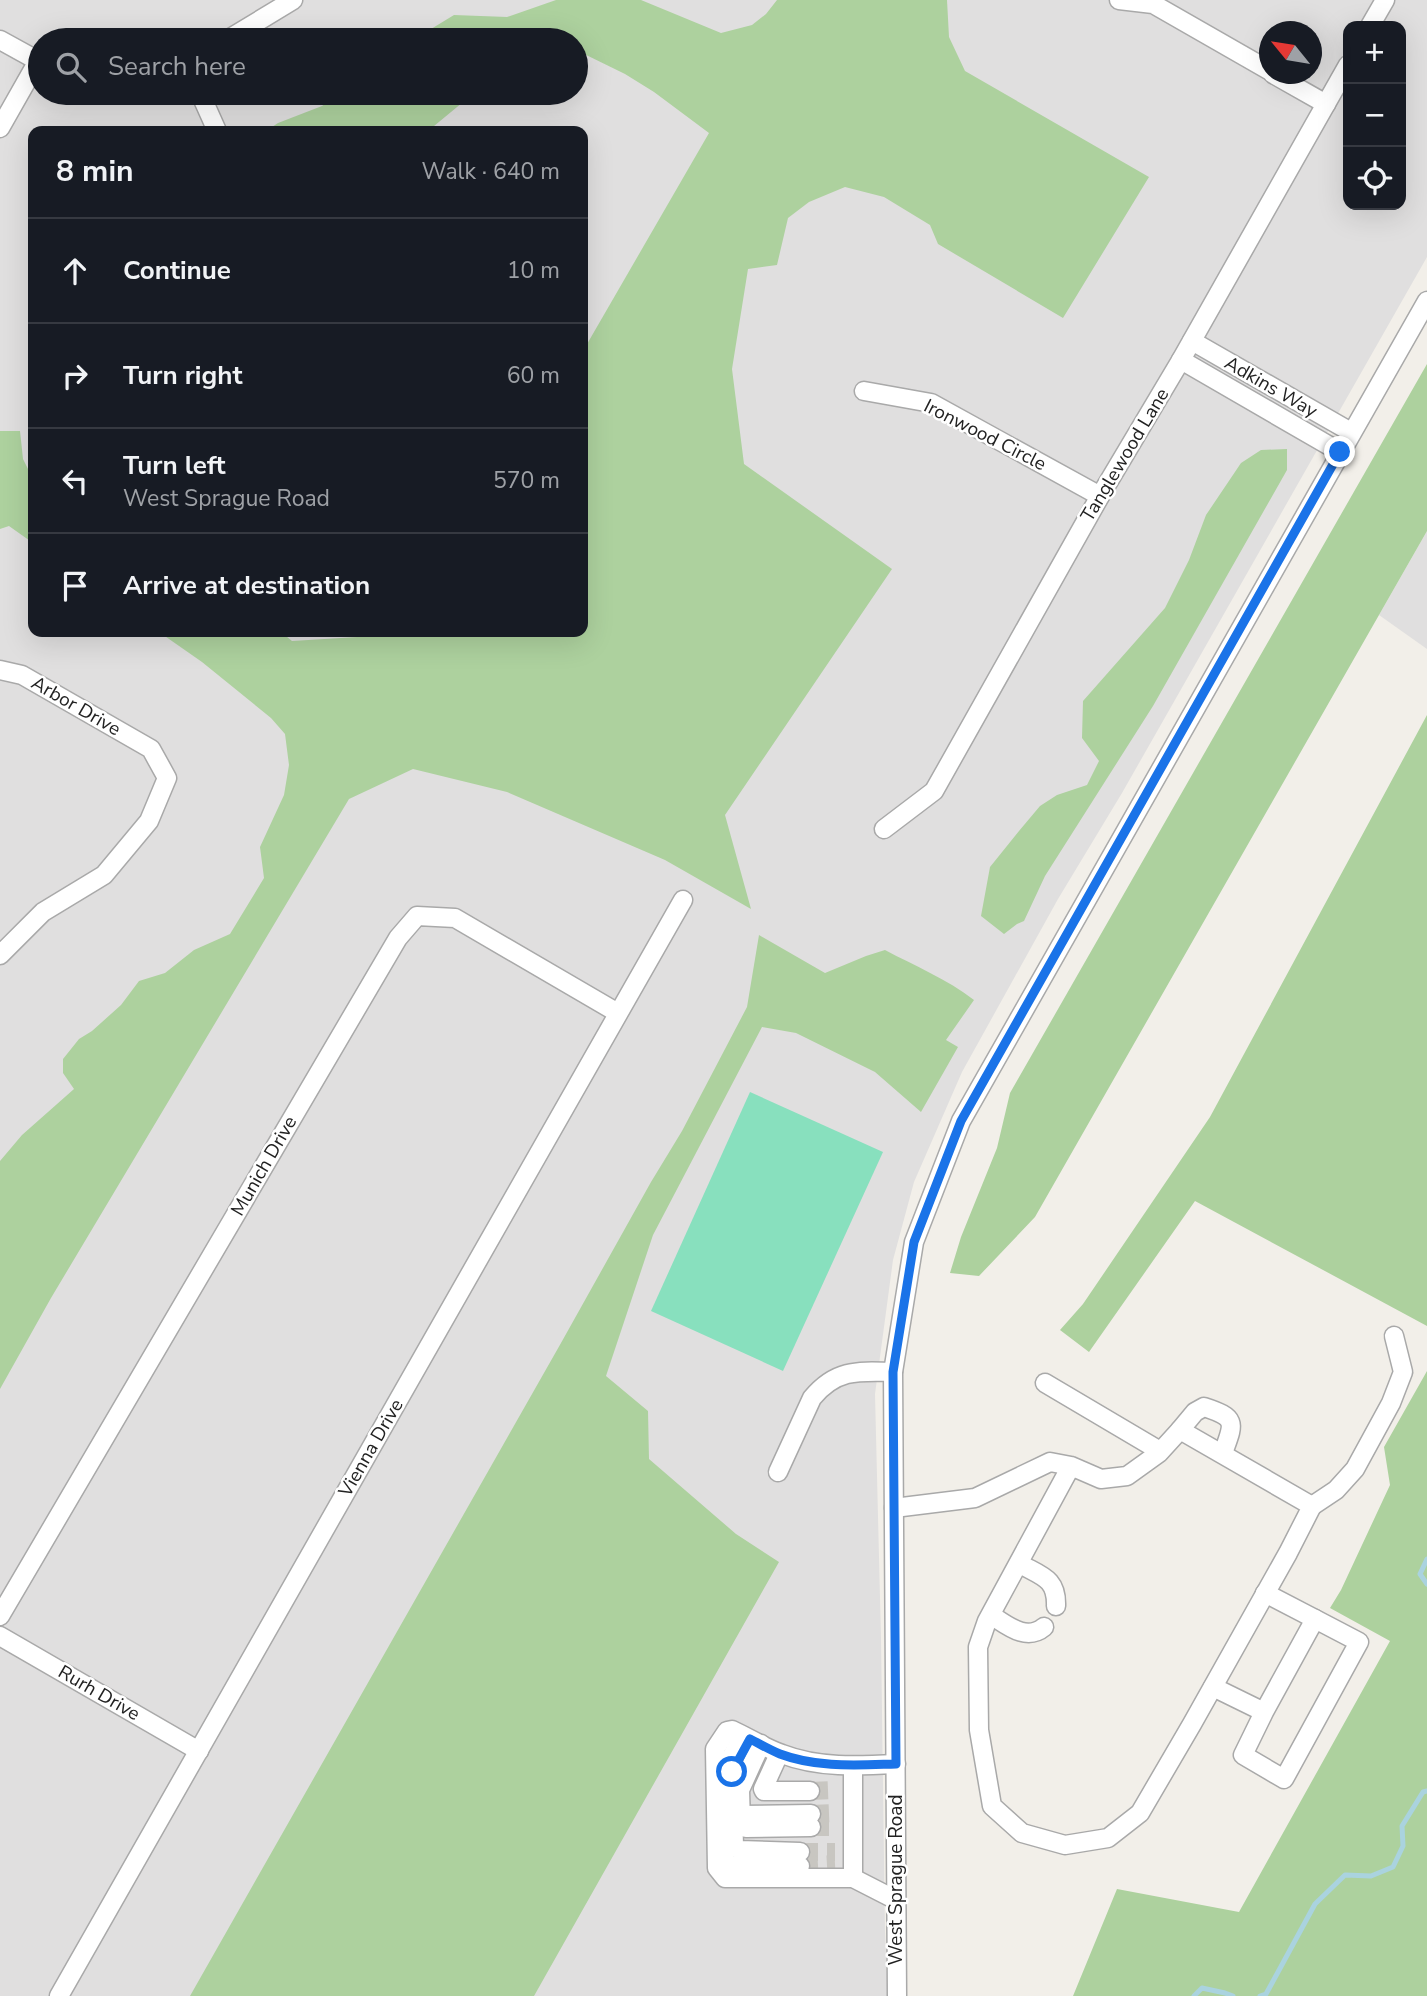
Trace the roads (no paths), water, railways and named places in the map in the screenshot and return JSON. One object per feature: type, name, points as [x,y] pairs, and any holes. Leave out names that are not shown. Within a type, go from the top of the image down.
[{"type":"street","points":[[248,28],[293,0]]},
{"type":"street","points":[[1119,0],[1153,4],[1259,65]]},
{"type":"street","points":[[1373,21],[1385,0]]},
{"type":"street","points":[[0,40],[28,56]]},
{"type":"street","name":"Tanglewood Lane","points":[[884,829],[934,791],[1343,74]]},
{"type":"street","points":[[0,128],[28,81]]},
{"type":"street","points":[[1292,84],[1326,104]]},
{"type":"street","points":[[205,105],[215,126]]},
{"type":"street","name":"West Sprague Road","points":[[897,1996],[893,1372],[914,1242],[961,1121],[1427,301]]},
{"type":"street","name":"Adkins Way","points":[[1192,341],[1351,432]]},
{"type":"street","name":"Adkins Way","points":[[1181,360],[1340,452]]},
{"type":"street","name":"Ironwood Circle","points":[[864,391],[931,403],[1100,496]]},
{"type":"street","name":"Arbor Drive","points":[[0,670],[22,675],[150,749],[167,778],[149,821],[104,875],[43,912],[0,955]]},
{"type":"street","name":"Vienna Drive","points":[[59,1996],[683,900]]},
{"type":"street","name":"Munich Drive","points":[[0,1616],[398,938],[417,916],[455,918],[618,1013]]},
{"type":"street","points":[[1072,1466],[987,1621],[978,1647],[979,1731],[992,1806],[1022,1833],[1065,1845],[1108,1838],[1139,1813],[1213,1687],[1312,1506],[1336,1490],[1355,1469],[1391,1403],[1403,1372],[1394,1336]]},
{"type":"street","points":[[778,1472],[812,1398],[821,1387],[830,1380],[856,1371],[893,1372]]},
{"type":"street","points":[[1045,1383],[1160,1451]]},
{"type":"street","points":[[894,1508],[975,1498],[1050,1462],[1072,1466],[1101,1479],[1127,1476],[1160,1451],[1195,1412],[1204,1407],[1222,1412],[1229,1419],[1232,1428],[1223,1453]]},
{"type":"street","points":[[1180,1430],[1312,1506]]},
{"type":"street","points":[[1020,1564],[1049,1580],[1056,1593],[1056,1606]]},
{"type":"street","points":[[1265,1593],[1315,1619],[1359,1642],[1284,1779],[1243,1755],[1315,1619]]},
{"type":"street","points":[[991,1615],[1017,1631],[1029,1634],[1044,1627]]},
{"type":"street","name":"Rurh Drive","points":[[0,1636],[199,1751]]},
{"type":"street","points":[[1213,1687],[1264,1712]]},
{"type":"street","points":[[896,1764],[853,1766],[804,1761],[779,1754],[732,1730],[727,1731],[715,1749],[717,1868],[725,1878],[846,1862],[896,1900]]},
{"type":"street","points":[[751,1740],[740,1790],[741,1824],[746,1828],[811,1809]]},
{"type":"street","points":[[751,1740],[732,1772],[734,1846],[740,1850],[800,1859]]},
{"type":"street","points":[[779,1754],[764,1791],[811,1809]]},
{"type":"street","points":[[846,1862],[844,1808],[853,1766]]},
{"type":"street","points":[[740,1809],[811,1809]]},
{"type":"waterway","points":[[1427,1559],[1420,1574],[1427,1584]]},
{"type":"waterway","points":[[1260,1996],[1266,1994],[1315,1904],[1345,1875],[1371,1876],[1393,1867],[1403,1846],[1402,1826],[1423,1792],[1427,1791]]},
{"type":"waterway","points":[[1194,1996],[1202,1988],[1233,1996]]},
{"type":"tunnel","points":[[810,1791],[835,1790]]},
{"type":"tunnel","points":[[811,1814],[835,1813]]},
{"type":"tunnel","points":[[811,1827],[834,1827]]},
{"type":"tunnel","points":[[800,1852],[835,1852]]},
{"type":"tunnel","points":[[800,1866],[835,1864]]}]
